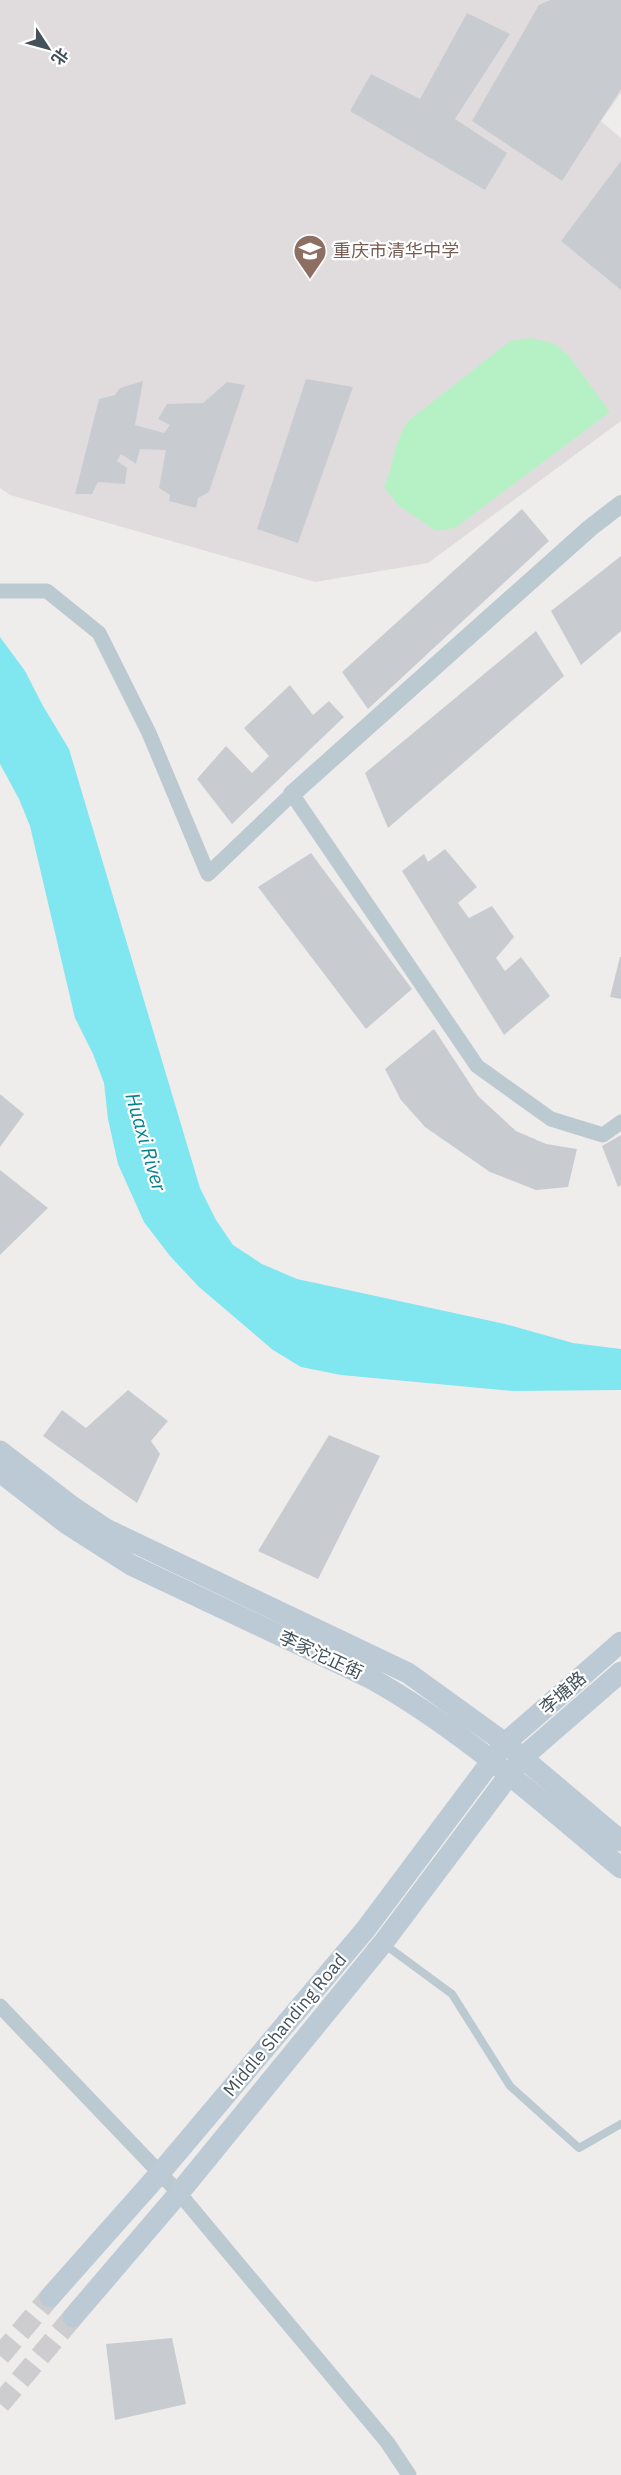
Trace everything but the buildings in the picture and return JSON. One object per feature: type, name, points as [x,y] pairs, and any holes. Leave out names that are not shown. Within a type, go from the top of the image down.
[{"type":"main road","name":"李家沱正街","points":[[0,1451],[73,1507],[106,1529],[384,1660],[438,1692],[505,1743],[621,1841]]},
{"type":"main road","name":"李家沱正街","points":[[0,1472],[66,1524],[131,1565],[372,1679],[428,1713],[509,1775],[621,1868]]},
{"type":"main road","name":"李塘路","points":[[505,1743],[621,1642]]},
{"type":"main road","name":"李塘路","points":[[522,1758],[621,1672]]},
{"type":"main road","name":"Middle Shanding Road","points":[[51,2296],[160,2173],[365,1930],[505,1743]]},
{"type":"main road","name":"Middle Shanding Road","points":[[73,2317],[179,2193],[383,1943],[522,1758]]},
{"type":"street","points":[[0,591],[47,591],[99,633],[149,734],[208,874],[292,794],[590,528],[621,504]]},
{"type":"street","points":[[292,794],[477,1065],[551,1119],[603,1135],[621,1122]]},
{"type":"street","points":[[0,2006],[179,2193],[387,2442],[409,2475]]},
{"type":"lane","points":[[383,1943],[452,1994],[510,2086],[579,2148],[621,2124]]},
{"type":"shaded area","name":"重庆市清华中学","points":[[0,0],[621,0],[621,93],[601,121],[621,138],[621,421],[428,563],[315,582],[10,495],[0,488]]},
{"type":"green space","points":[[532,338],[555,344],[569,356],[610,412],[455,528],[436,531],[399,506],[384,487],[403,429],[408,421],[510,341]]},
{"type":"water","name":"Huaxi River","points":[[0,637],[25,671],[69,749],[200,1188],[216,1220],[233,1245],[262,1264],[297,1279],[505,1324],[573,1343],[621,1349],[621,1390],[513,1391],[341,1375],[301,1367],[273,1350],[199,1287],[170,1256],[144,1222],[118,1164],[108,1119],[104,1083],[75,1018],[30,826],[19,799],[0,764]]},
{"type":"tunnel","points":[[0,2356],[50,2297]]},
{"type":"tunnel","points":[[0,2404],[73,2317]]},
{"type":"place","name":"重庆市清华中学","points":[[310,280]]}]
